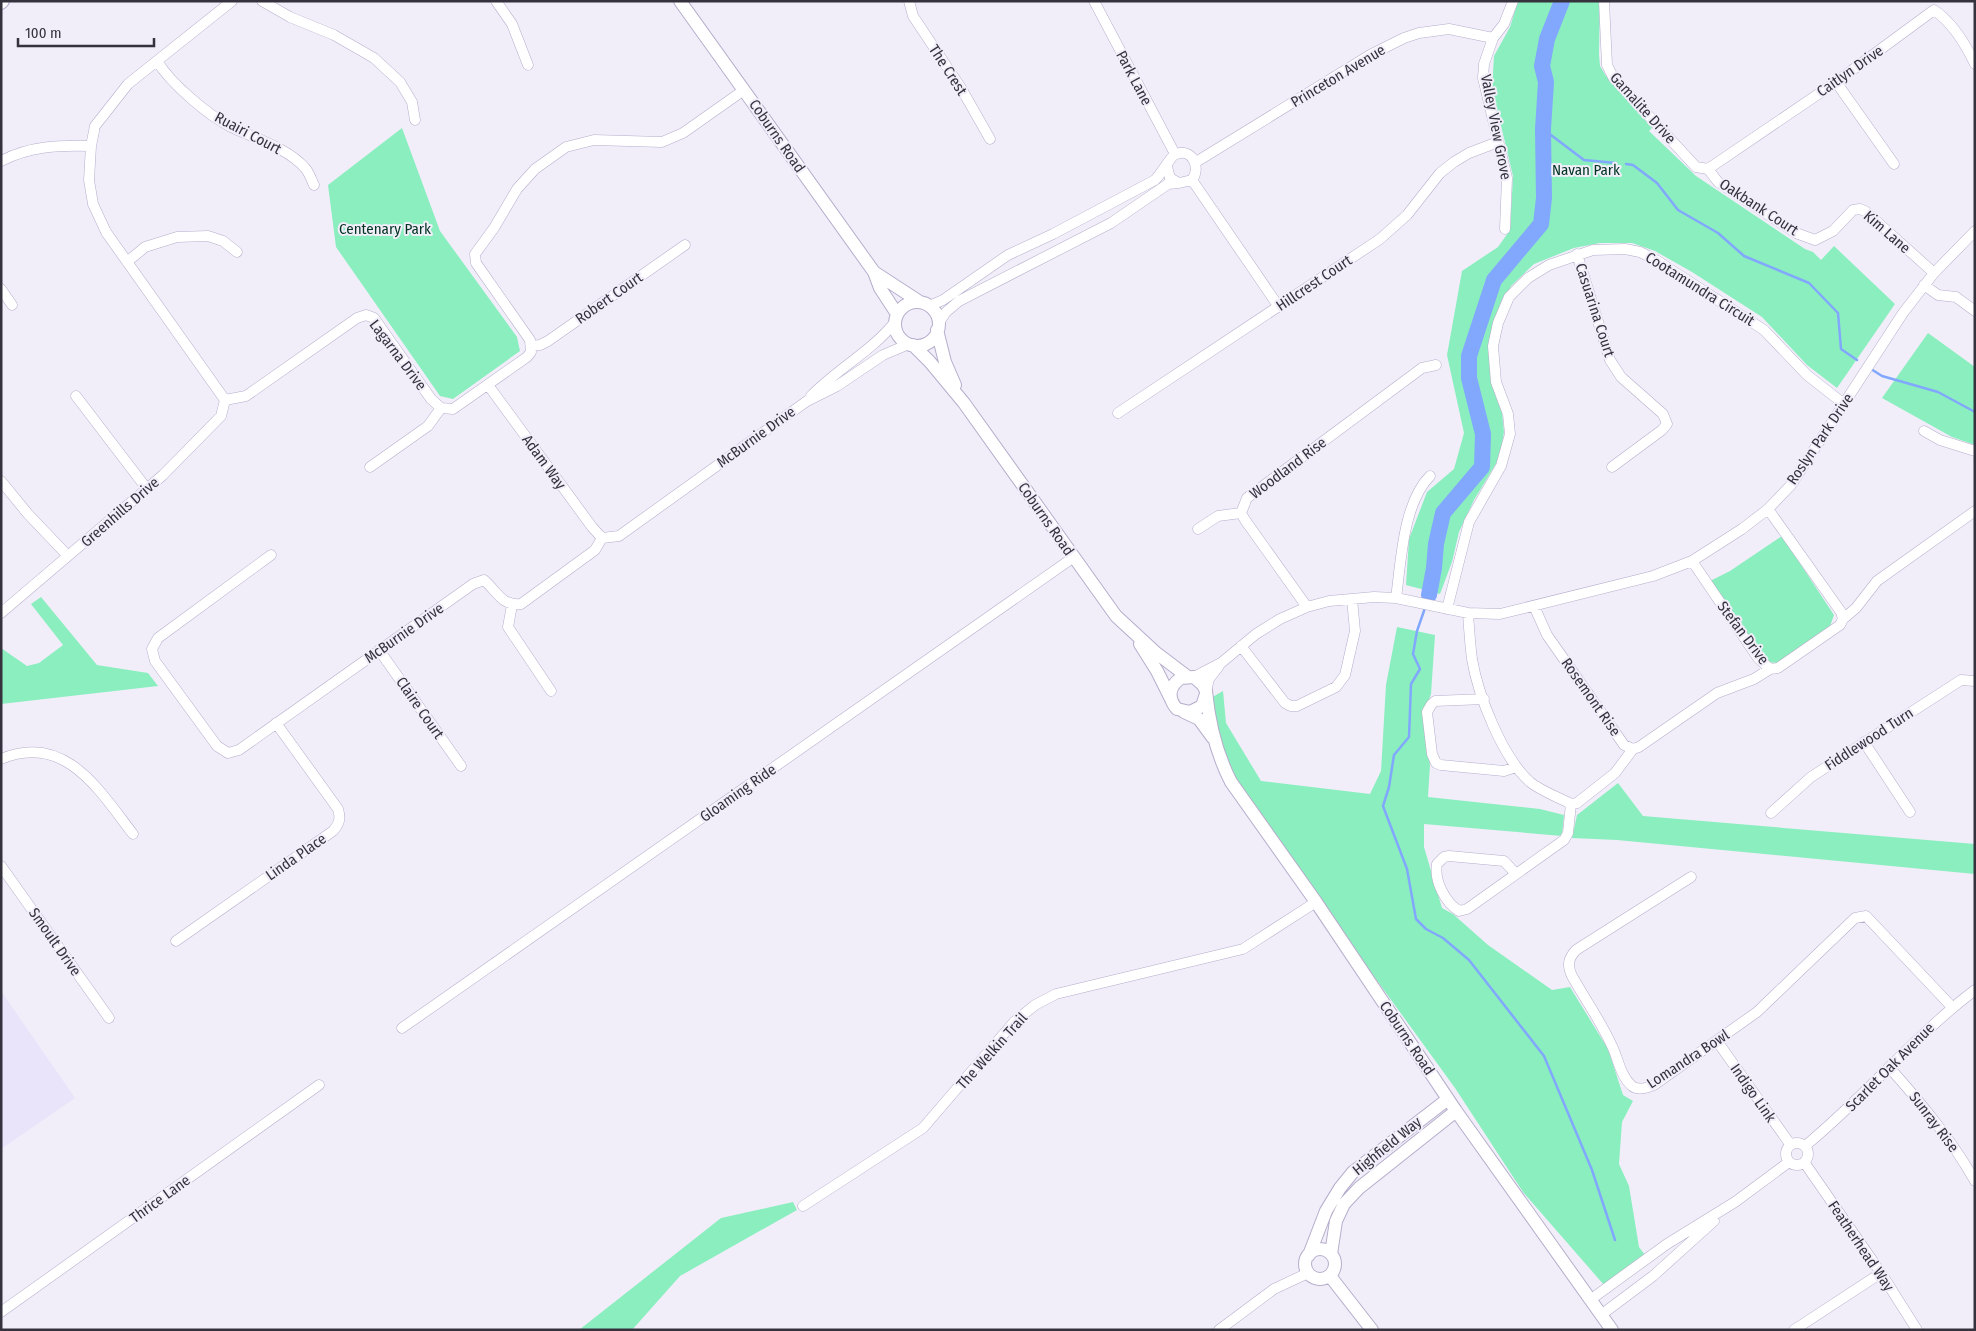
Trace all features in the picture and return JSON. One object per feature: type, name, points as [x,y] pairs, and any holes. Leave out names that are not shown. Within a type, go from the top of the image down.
[{"type":"street","points":[[225,400],[106,232],[93,204],[89,180],[91,146],[95,126],[111,104],[128,84],[232,1]]},
{"type":"street","points":[[262,1],[290,17],[334,35],[374,58],[400,82],[412,102],[415,120]]},
{"type":"street","points":[[496,1],[512,24],[528,65]]},
{"type":"street","name":"Coburns Road","points":[[680,1],[874,272],[896,318]]},
{"type":"street","name":"The Crest","points":[[909,1],[913,16],[961,88],[990,139]]},
{"type":"street","name":"Park Lane","points":[[1094,1],[1175,154]]},
{"type":"street","name":"Valley View Grove","points":[[1505,229],[1507,178],[1483,78],[1484,64],[1493,38],[1504,24],[1513,1]]},
{"type":"street","name":"Gamalite Drive","points":[[1604,1],[1607,65],[1614,77],[1696,167],[1708,169]]},
{"type":"street","name":"Caitlyn Drive","points":[[1708,169],[1836,82],[1934,10],[1947,19],[1968,49],[1975,64]]},
{"type":"street","name":"Princeton Avenue","points":[[1196,162],[1370,55],[1404,38],[1419,32],[1450,29],[1493,38]]},
{"type":"street","name":"Ruairi Court","points":[[157,61],[162,70],[198,105],[230,126],[282,150],[305,168],[314,184]]},
{"type":"street","points":[[1836,82],[1894,164]]},
{"type":"street","points":[[370,467],[428,426],[441,408],[453,409],[527,357],[531,352],[530,340],[476,263],[475,254],[494,228],[517,189],[535,168],[566,147],[594,140],[662,142],[683,132],[744,90]]},
{"type":"street","name":"Hillcrest Court","points":[[1118,413],[1380,239],[1406,215],[1440,173],[1469,153],[1498,142]]},
{"type":"street","points":[[1,161],[17,153],[55,145],[91,146]]},
{"type":"street","points":[[1175,154],[1188,154],[1196,162],[1196,172],[1192,180],[1168,184],[1111,223],[959,301],[946,312],[930,340],[919,345],[911,344],[898,335],[896,318],[906,304],[924,304],[943,300],[1008,255],[1053,234],[1155,180],[1167,167],[1168,162],[1175,154]]},
{"type":"street","points":[[1167,167],[1170,178],[1179,183]]},
{"type":"street","name":"Oakbank Court","points":[[1708,169],[1718,182],[1796,233],[1815,240]]},
{"type":"street","points":[[1192,180],[1279,307]]},
{"type":"street","name":"Kim Lane","points":[[1815,240],[1833,231],[1854,210],[1860,209],[1865,211],[1934,274]]},
{"type":"street","name":"Roslyn Park Drive","points":[[1191,677],[1221,663],[1280,619],[1307,607],[1352,598],[1374,597],[1396,598],[1468,613],[1500,614],[1653,576],[1692,561],[1768,509],[1791,485],[1878,350],[1924,285],[1975,231]]},
{"type":"street","points":[[127,262],[145,247],[177,237],[208,236],[223,241],[237,252]]},
{"type":"street","name":"Robert Court","points":[[532,346],[548,341],[684,245]]},
{"type":"street","name":"Cootamundra Circuit","points":[[1447,609],[1469,522],[1501,466],[1510,434],[1508,414],[1496,382],[1493,346],[1498,323],[1509,297],[1528,278],[1549,265],[1592,250],[1625,249],[1640,252],[1656,260],[1764,330],[1807,375],[1844,404]]},
{"type":"street","name":"Casuarina Court","points":[[1577,254],[1610,360],[1621,377],[1663,414],[1667,424],[1662,430],[1612,468]]},
{"type":"street","name":"Coburns Road","points":[[874,272],[924,304]]},
{"type":"street","points":[[1924,285],[1938,295],[1956,297],[1975,310]]},
{"type":"street","points":[[1,289],[12,305]]},
{"type":"street","points":[[924,304],[936,314],[938,327]]},
{"type":"street","name":"Lagarna Drive","points":[[225,400],[246,396],[357,318],[366,315],[374,318],[432,399],[441,408]]},
{"type":"street","name":"McBurnie Drive","points":[[807,401],[826,380],[885,334],[896,318]]},
{"type":"street","name":"Coburns Road","points":[[938,327],[948,369],[964,403]]},
{"type":"street","name":"Coburns Road","points":[[911,344],[930,362],[964,403],[1116,616],[1133,632],[1191,677]]},
{"type":"street","name":"McBurnie Drive","points":[[602,538],[619,536],[807,401],[837,386],[883,355],[911,344]]},
{"type":"street","name":"Woodland Rise","points":[[1307,607],[1241,513],[1247,498],[1422,368],[1436,365]]},
{"type":"street","name":"Adam Way","points":[[488,385],[602,538]]},
{"type":"street","points":[[76,396],[147,489]]},
{"type":"street","name":"Greenhills Drive","points":[[1,613],[147,489],[221,416],[225,400]]},
{"type":"street","points":[[1924,431],[1940,440],[1975,451]]},
{"type":"street","points":[[1396,598],[1407,525],[1419,491],[1423,483],[1430,476]]},
{"type":"street","points":[[1,481],[28,514],[68,556]]},
{"type":"street","points":[[1768,509],[1841,612],[1843,619]]},
{"type":"street","name":"Stefan Drive","points":[[1692,561],[1758,658],[1770,669],[1778,668],[1840,625],[1843,619],[1856,608],[1877,581],[1975,511]]},
{"type":"street","points":[[1198,529],[1218,516],[1241,513]]},
{"type":"street","points":[[552,691],[508,627],[512,605],[521,604],[595,550],[602,538]]},
{"type":"street","name":"McBurnie Drive","points":[[271,555],[158,638],[152,650],[155,661],[217,746],[228,754],[239,750],[473,584],[484,580],[501,598],[512,605]]},
{"type":"street","name":"Gloaming Ride","points":[[402,1028],[1074,558]]},
{"type":"street","points":[[1242,646],[1285,703],[1297,706],[1336,687],[1346,675],[1355,631],[1352,598]]},
{"type":"street","name":"Rosemont Rise","points":[[1534,606],[1547,635],[1624,745],[1633,749],[1639,747],[1717,692],[1754,679],[1770,669]]},
{"type":"street","points":[[1468,613],[1472,660],[1484,699],[1497,734],[1516,767],[1531,783],[1570,804],[1577,803],[1615,773],[1633,749]]},
{"type":"street","name":"Coburns Road","points":[[1133,632],[1157,671],[1171,699]]},
{"type":"street","name":"Claire Court","points":[[379,650],[461,766]]},
{"type":"street","name":"Roslyn Park Drive","points":[[1206,692],[1209,679],[1221,663]]},
{"type":"street","points":[[1191,677],[1204,685],[1206,692],[1205,700],[1196,711],[1183,712],[1173,704],[1171,699],[1172,686],[1176,681],[1191,677]]},
{"type":"street","name":"Fiddlewood Turn","points":[[1771,813],[1811,777],[1864,742],[1961,680],[1975,681]]},
{"type":"street","name":"Coburns Road","points":[[1206,692],[1214,740],[1220,762],[1231,782],[1316,902],[1456,1111],[1612,1330]]},
{"type":"street","points":[[1484,699],[1435,701],[1430,705],[1428,712],[1432,754],[1436,762],[1441,765],[1504,771],[1516,767]]},
{"type":"street","name":"Coburns Road","points":[[1183,712],[1199,719],[1214,740]]},
{"type":"street","name":"Linda Place","points":[[176,941],[333,831],[338,825],[340,816],[338,810],[276,724]]},
{"type":"street","points":[[1864,742],[1910,812]]},
{"type":"street","points":[[1,759],[16,753],[32,751],[51,755],[73,764],[92,781],[133,834]]},
{"type":"street","points":[[1516,874],[1504,861],[1449,856],[1439,860],[1436,868],[1444,896],[1450,906],[1459,911],[1467,909],[1564,840],[1568,833],[1570,804]]},
{"type":"street","name":"Smoult Drive","points":[[1,866],[109,1018]]},
{"type":"street","name":"Lomandra Bowl","points":[[1690,877],[1576,950],[1571,955],[1568,966],[1574,981],[1612,1044],[1623,1073],[1630,1085],[1636,1088],[1643,1089],[1654,1085],[1757,1012],[1855,918],[1866,916],[1952,1007]]},
{"type":"street","name":"The Welkin Trail","points":[[803,1206],[923,1128],[1014,1022],[1035,1005],[1056,994],[1243,949],[1316,902]]},
{"type":"street","name":"Scarlet Oak Avenue","points":[[1805,1146],[1840,1116],[1952,1007],[1975,990]]},
{"type":"street","name":"Indigo Link","points":[[1717,1041],[1790,1144]]},
{"type":"street","name":"Sunray Rise","points":[[1889,1067],[1922,1103],[1963,1160],[1975,1181]]},
{"type":"street","name":"Thrice Lane","points":[[1,1312],[319,1085]]},
{"type":"street","name":"Highfield Way","points":[[1309,1255],[1326,1211],[1340,1188],[1353,1172],[1448,1099]]},
{"type":"street","name":"Highfield Way","points":[[1331,1254],[1336,1221],[1344,1204],[1359,1188],[1456,1111]]},
{"type":"street","points":[[1796,1142],[1805,1146],[1808,1156],[1804,1162],[1796,1165],[1789,1162],[1786,1158],[1786,1151],[1790,1144],[1796,1142]]},
{"type":"street","points":[[1590,1300],[1667,1244],[1735,1202],[1789,1162]]},
{"type":"street","name":"Featherhead Way","points":[[1804,1162],[1881,1273],[1917,1330]]},
{"type":"street","points":[[1602,1315],[1653,1276],[1735,1202]]},
{"type":"street","points":[[1318,1250],[1331,1254],[1335,1268],[1330,1276],[1320,1279],[1308,1273],[1306,1263],[1309,1255],[1318,1250]]},
{"type":"street","points":[[1219,1330],[1274,1289],[1308,1273]]},
{"type":"street","points":[[1794,1330],[1881,1273]]},
{"type":"street","points":[[1330,1276],[1372,1330]]},
{"type":"shaded area","points":[[1,991],[75,1098],[1,1149]]},
{"type":"green space","name":"Navan Park","points":[[1518,1],[1600,1],[1600,66],[1606,76],[1652,128],[1649,131],[1696,176],[1805,249],[1813,252],[1821,260],[1834,246],[1895,304],[1837,388],[1807,365],[1762,317],[1692,272],[1655,251],[1632,243],[1600,243],[1574,248],[1534,264],[1511,286],[1491,333],[1490,369],[1496,397],[1502,412],[1504,432],[1500,457],[1474,500],[1459,532],[1452,562],[1440,594],[1406,585],[1409,539],[1427,492],[1454,469],[1464,433],[1447,355],[1462,271],[1498,247],[1510,230],[1513,176],[1492,88],[1494,56],[1510,27]]},
{"type":"green space","name":"Centenary Park","points":[[402,128],[440,231],[517,337],[520,351],[453,399],[440,396],[336,247],[328,185]]},
{"type":"green space","points":[[1928,333],[1975,367],[1975,445],[1952,437],[1882,398]]},
{"type":"green space","points":[[1782,536],[1834,615],[1829,629],[1778,663],[1766,662],[1708,582],[1730,571]]},
{"type":"green space","points":[[41,597],[97,665],[148,673],[158,686],[1,704],[1,648],[27,666],[39,663],[63,645],[31,604]]},
{"type":"green space","points":[[1397,627],[1435,635],[1431,694],[1424,713],[1430,765],[1428,797],[1540,809],[1564,815],[1562,836],[1424,824],[1424,847],[1442,908],[1453,914],[1488,945],[1552,990],[1570,987],[1608,1049],[1623,1095],[1633,1101],[1622,1122],[1619,1164],[1629,1186],[1639,1247],[1645,1255],[1604,1285],[1523,1192],[1455,1088],[1230,778],[1209,699],[1223,691],[1226,723],[1261,781],[1370,794],[1381,771],[1386,685]]},
{"type":"green space","points":[[1618,783],[1643,816],[1975,844],[1975,874],[1617,840],[1572,838],[1577,815]]},
{"type":"green space","points":[[793,1202],[797,1210],[680,1276],[632,1330],[579,1330],[721,1218]]},
{"type":"waterway","points":[[1429,595],[1436,544],[1443,513],[1482,467],[1483,434],[1469,378],[1469,356],[1494,280],[1541,224],[1544,198],[1543,129],[1546,82],[1542,66],[1547,39],[1562,1]]},
{"type":"waterway","points":[[1543,129],[1584,160],[1616,163]]},
{"type":"waterway","points":[[1626,164],[1633,165],[1657,183],[1678,210],[1718,233],[1744,256],[1809,283],[1838,313],[1841,349],[1857,360]]},
{"type":"waterway","points":[[1871,369],[1882,376],[1938,392],[1975,412]]},
{"type":"waterway","points":[[1426,603],[1429,595]]},
{"type":"waterway","points":[[1425,608],[1417,631],[1413,654],[1420,669],[1411,684],[1409,737],[1394,755],[1389,787],[1383,806],[1407,869],[1416,919],[1426,929],[1443,938],[1469,960],[1544,1056],[1592,1170],[1615,1240]]}]
